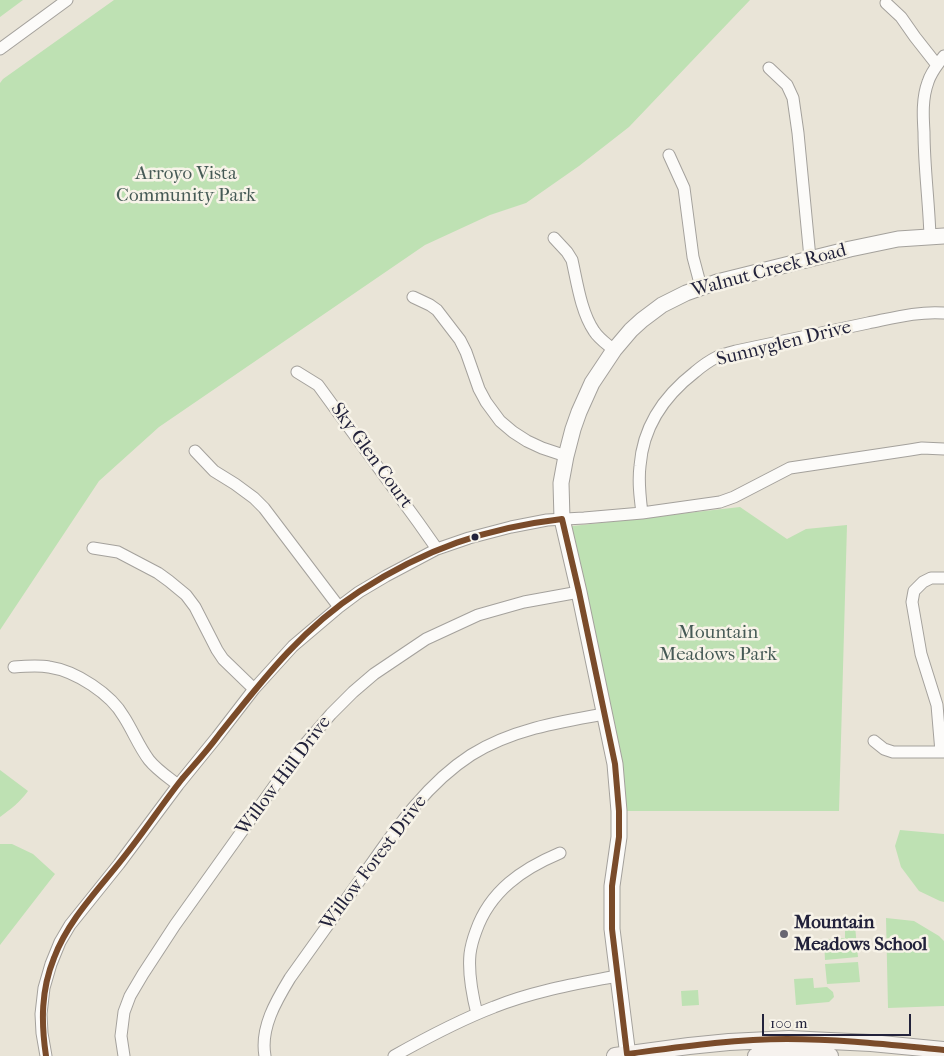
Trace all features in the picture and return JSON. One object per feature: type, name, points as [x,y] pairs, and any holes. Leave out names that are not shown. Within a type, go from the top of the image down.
[{"type":"main road","points":[[623,1055],[729,1042],[789,1039],[871,1043],[944,1050]]},
{"type":"main road","points":[[756,1056],[830,1056]]},
{"type":"street","points":[[0,49],[67,0]]},
{"type":"street","points":[[886,3],[900,17],[937,65]]},
{"type":"street","points":[[937,237],[924,152],[923,117],[928,81],[944,56]]},
{"type":"street","points":[[769,68],[787,85],[793,98],[810,258]]},
{"type":"street","points":[[669,155],[684,188],[693,257],[701,287]]},
{"type":"street","name":"Walnut Creek Road","points":[[623,1055],[612,929],[612,897],[619,837],[615,764],[562,519],[562,483],[566,456],[579,412],[592,382],[614,350],[631,330],[655,310],[686,292],[810,258],[898,239],[937,237]]},
{"type":"street","points":[[554,238],[572,260],[586,318],[598,337],[614,350]]},
{"type":"street","points":[[413,297],[437,310],[460,340],[479,389],[500,421],[527,441],[566,456]]},
{"type":"street","name":"Sunnyglen Drive","points":[[642,513],[639,484],[640,466],[647,434],[665,400],[682,382],[705,364],[719,356],[736,351],[842,328],[916,314],[944,313]]},
{"type":"street","name":"Sky Glen Court","points":[[297,372],[318,385],[437,549]]},
{"type":"street","points":[[46,1056],[41,1014],[45,982],[60,942],[76,916],[119,864],[178,785],[218,737],[254,689],[292,646],[359,592],[437,549],[511,527],[546,520],[642,513],[720,502],[734,497],[790,468],[910,450],[944,448]]},
{"type":"street","points":[[195,452],[214,471],[248,494],[264,508],[339,607]]},
{"type":"street","points":[[93,548],[118,552],[158,574],[186,595],[195,606],[222,659],[254,689]]},
{"type":"street","points":[[874,741],[884,749],[893,752],[943,752],[937,705],[920,654],[912,602],[916,588],[923,582],[932,578],[944,578]]},
{"type":"street","name":"Willow Hill Drive","points":[[124,1056],[121,1036],[124,1012],[130,996],[143,974],[175,924],[300,750],[331,714],[374,674],[426,639],[478,615],[524,602],[579,592]]},
{"type":"street","points":[[14,667],[50,667],[59,669],[89,683],[120,710],[148,759],[156,768],[178,785]]},
{"type":"street","name":"Willow Forest Drive","points":[[265,1056],[266,1028],[279,996],[290,978],[395,830],[428,791],[471,755],[506,738],[536,727],[604,714]]},
{"type":"street","points":[[477,1014],[471,989],[470,954],[480,919],[499,892],[516,877],[540,861],[560,853]]},
{"type":"street","points":[[394,1056],[477,1014],[509,1001],[542,991],[617,976]]},
{"type":"green space","points":[[0,0],[23,0],[0,17]]},
{"type":"green space","name":"Arroyo Vista Community Park","points":[[114,0],[750,0],[629,127],[579,166],[526,203],[490,215],[425,245],[159,427],[99,481],[0,630],[0,83]]},
{"type":"green space","name":"Mountain Meadows Park","points":[[740,507],[787,539],[806,529],[847,525],[839,811],[619,811],[564,527]]},
{"type":"green space","points":[[0,770],[28,791],[22,799],[0,817]]},
{"type":"green space","points":[[900,830],[944,834],[944,902],[919,891],[901,867],[895,846]]},
{"type":"green space","points":[[0,844],[12,844],[33,854],[55,874],[0,945]]},
{"type":"green space","points":[[886,918],[914,921],[944,941],[944,1006],[888,1008]]},
{"type":"green space","points":[[855,926],[858,957],[825,960],[824,940],[845,938],[845,927]]},
{"type":"green space","points":[[858,962],[860,982],[827,984],[825,964]]},
{"type":"green space","points":[[813,978],[814,988],[827,987],[833,992],[834,997],[829,1002],[796,1005],[794,979]]},
{"type":"green space","points":[[698,990],[699,1005],[682,1006],[681,991]]},
{"type":"transit line","points":[[46,1056],[43,1031],[44,994],[60,943],[86,903],[134,844],[182,779],[266,676],[300,639],[360,591],[384,576],[432,552],[508,528],[562,519],[615,764],[619,837],[612,886],[612,929],[627,1054],[687,1046],[767,1039],[846,1041],[944,1050]]},
{"type":"place","name":"Mountain Meadows School","points":[[784,934]]}]
